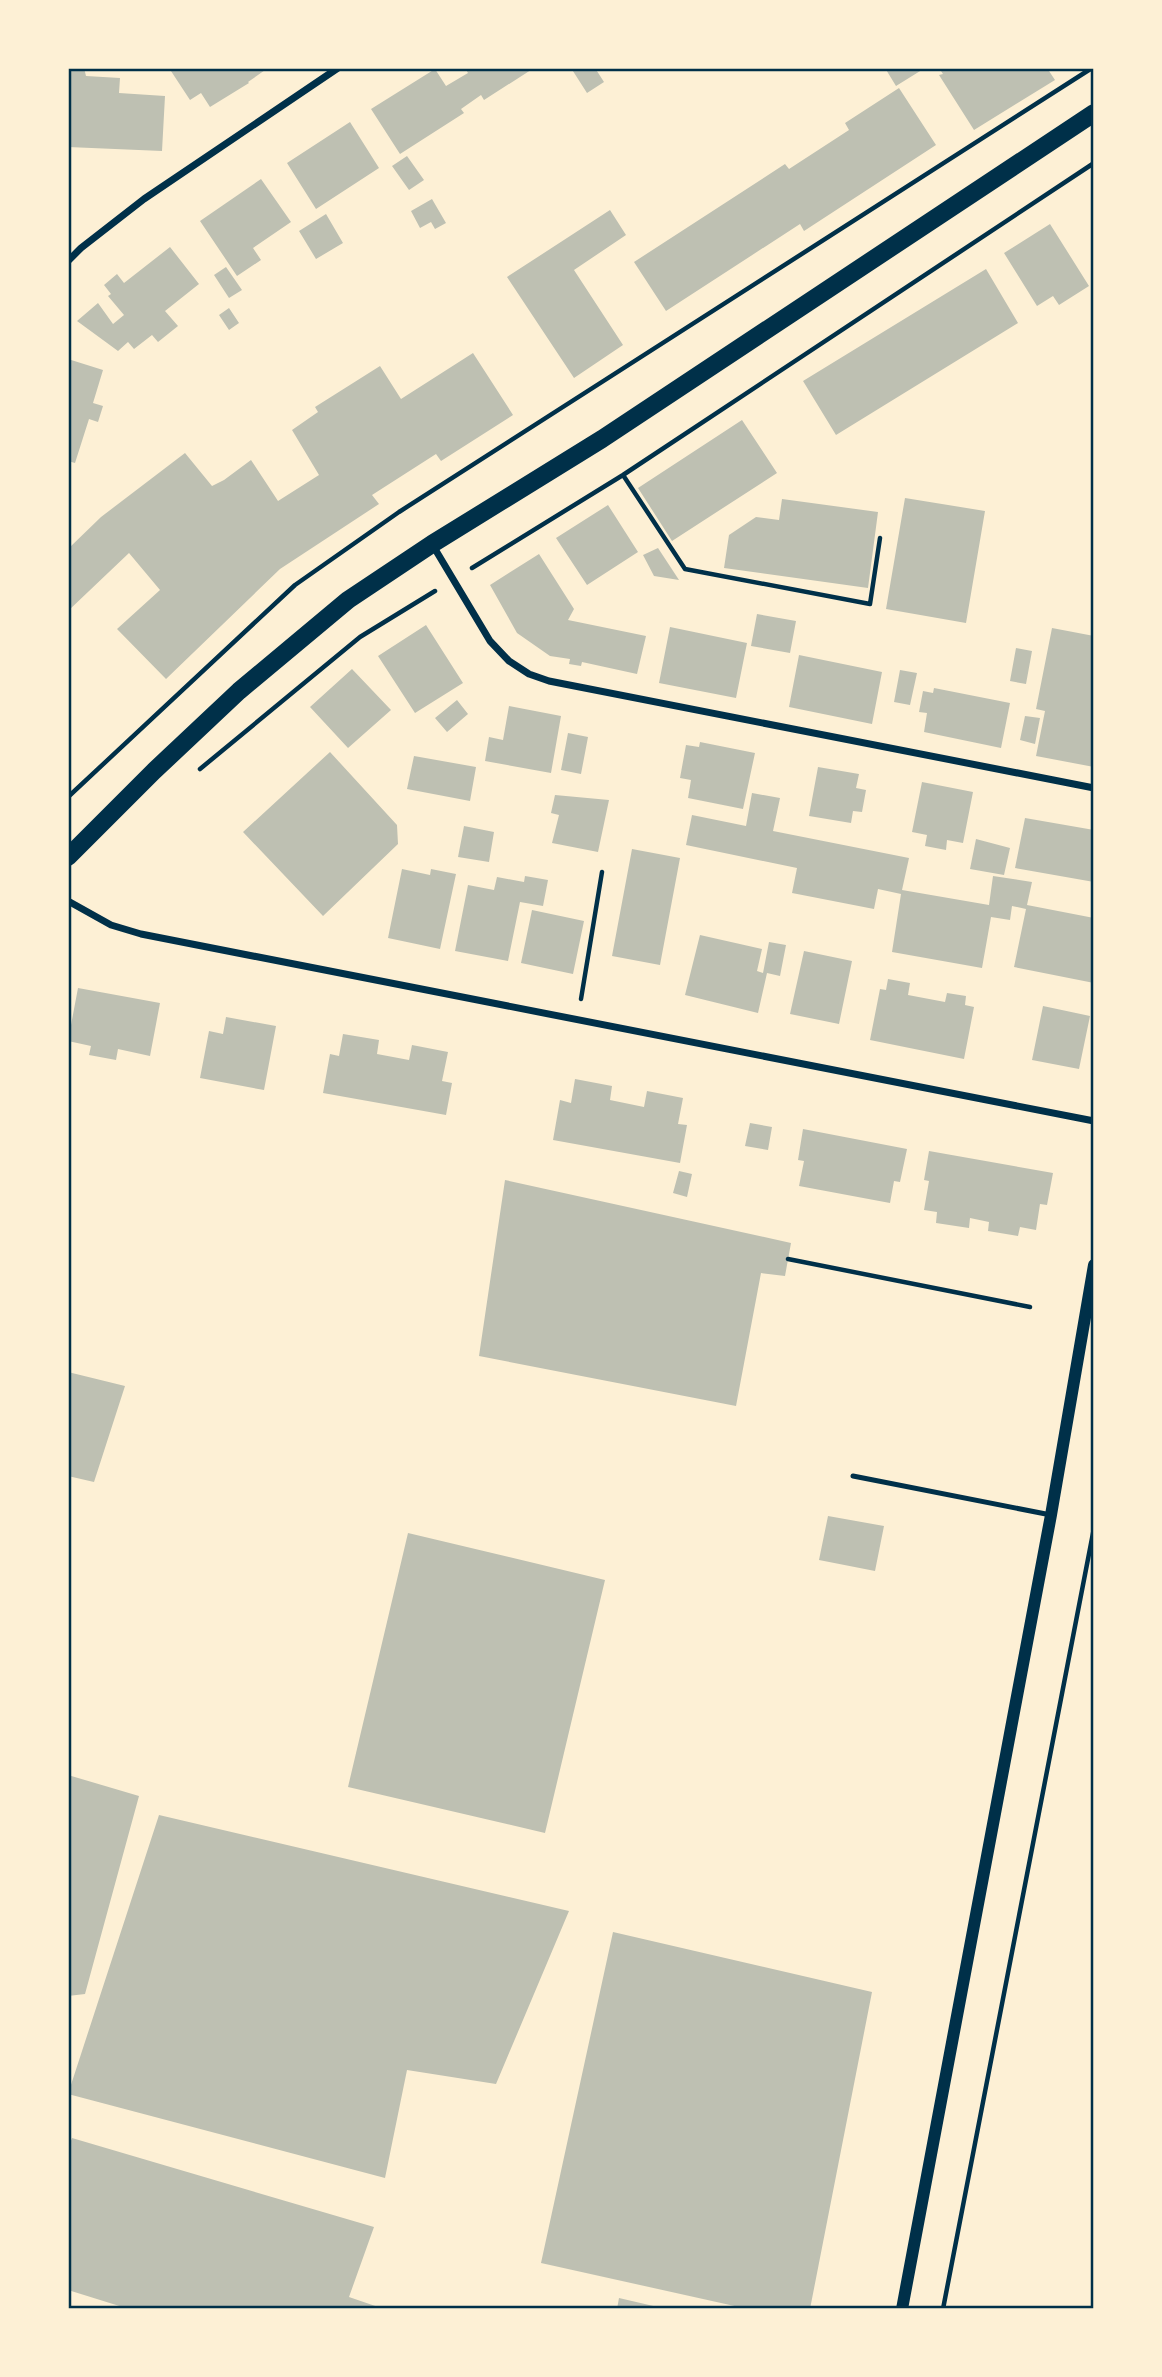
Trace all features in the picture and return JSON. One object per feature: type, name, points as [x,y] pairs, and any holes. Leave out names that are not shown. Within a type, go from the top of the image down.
[{"type":"main road","points":[[68,857],[239,691],[331,613],[432,544],[601,439],[1094,113]]},
{"type":"street","points":[[68,261],[81,248],[145,200],[338,68]]},
{"type":"street","points":[[432,544],[490,641],[509,661],[529,674],[549,681],[1094,788]]},
{"type":"street","points":[[68,901],[111,925],[141,934],[1094,1121]]},
{"type":"street","points":[[902,2309],[1051,1515],[1094,1265]]},
{"type":"lane","points":[[853,1476],[1051,1515]]},
{"type":"path","points":[[68,797],[295,585],[399,512],[1092,68]]},
{"type":"path","points":[[193,775],[360,637],[623,475],[1094,163]]},
{"type":"path","points":[[623,475],[685,569],[870,604],[880,538]]},
{"type":"path","points":[[578,1019],[601,872]]},
{"type":"path","points":[[788,1259],[1030,1307]]},
{"type":"path","points":[[943,2309],[1094,1528]]},
{"type":"building","points":[[68,68],[84,68],[86,76],[120,78],[119,93],[165,96],[162,151],[68,147]]},
{"type":"building","points":[[169,68],[268,68],[210,107],[201,93],[190,100]]},
{"type":"building","points":[[465,68],[534,68],[484,100],[481,95],[461,109],[464,113],[400,154],[371,109],[435,69],[446,86],[468,73]]},
{"type":"building","points":[[571,68],[595,68],[604,82],[587,93]]},
{"type":"building","points":[[885,68],[925,68],[896,86]]},
{"type":"building","points":[[939,68],[1047,68],[1055,80],[974,130],[939,75],[943,74]]},
{"type":"building","points":[[899,88],[936,145],[804,231],[800,224],[666,311],[634,262],[785,164],[789,169],[849,130],[845,123]]},
{"type":"building","points":[[350,122],[379,168],[316,209],[287,163]]},
{"type":"building","points":[[407,156],[424,180],[409,190],[392,166]]},
{"type":"building","points":[[261,179],[291,222],[253,248],[261,260],[237,276],[200,221]]},
{"type":"building","points":[[432,199],[446,223],[435,229],[431,222],[420,228],[411,211]]},
{"type":"building","points":[[610,210],[626,235],[574,270],[623,345],[574,378],[507,277]]},
{"type":"building","points":[[326,214],[343,243],[316,259],[299,231]]},
{"type":"building","points":[[1050,224],[1089,286],[1059,305],[1053,296],[1037,306],[1004,253]]},
{"type":"building","points":[[170,247],[199,284],[165,311],[178,326],[158,342],[152,335],[134,349],[128,342],[118,351],[77,321],[98,303],[113,324],[124,315],[108,296],[111,294],[104,285],[117,274],[124,283]]},
{"type":"building","points":[[226,267],[242,290],[229,298],[214,275]]},
{"type":"building","points":[[986,269],[1018,323],[836,435],[803,381]]},
{"type":"building","points":[[229,308],[239,323],[229,330],[219,315]]},
{"type":"building","points":[[473,353],[513,415],[441,461],[436,454],[372,495],[379,504],[280,569],[166,679],[117,629],[160,590],[129,553],[68,611],[68,549],[101,517],[185,453],[212,486],[251,460],[278,501],[319,475],[292,430],[318,412],[315,407],[380,366],[401,399]]},
{"type":"building","points":[[68,359],[103,370],[93,403],[103,406],[98,422],[89,419],[75,463],[68,461]]},
{"type":"building","points":[[742,420],[777,473],[672,541],[638,488]]},
{"type":"building","points":[[905,498],[985,511],[966,623],[886,609]]},
{"type":"building","points":[[782,499],[878,512],[868,588],[724,568],[729,535],[756,517],[779,520]]},
{"type":"building","points":[[608,505],[638,552],[587,585],[556,538]]},
{"type":"building","points":[[658,548],[679,580],[654,576],[643,555]]},
{"type":"building","points":[[539,554],[574,609],[568,620],[646,636],[637,674],[582,662],[581,666],[569,664],[570,659],[550,656],[517,633],[490,585]]},
{"type":"building","points":[[757,614],[796,621],[790,653],[751,646]]},
{"type":"building","points":[[426,625],[463,683],[415,713],[378,656]]},
{"type":"building","points":[[670,627],[747,643],[736,698],[659,683]]},
{"type":"building","points":[[1052,628],[1094,636],[1094,767],[1036,756],[1045,711],[1036,709]]},
{"type":"building","points":[[1016,648],[1032,651],[1026,684],[1010,681]]},
{"type":"building","points":[[799,655],[882,672],[872,724],[789,707]]},
{"type":"building","points":[[352,669],[391,710],[348,748],[310,707]]},
{"type":"building","points":[[900,670],[917,673],[910,705],[894,702]]},
{"type":"building","points":[[934,688],[1010,703],[1001,748],[924,732],[927,713],[919,712],[923,691],[933,693]]},
{"type":"building","points":[[457,700],[468,714],[447,732],[435,718]]},
{"type":"building","points":[[509,706],[561,716],[551,773],[485,761],[489,737],[503,740]]},
{"type":"building","points":[[1025,716],[1040,718],[1035,744],[1020,740]]},
{"type":"building","points":[[568,733],[588,737],[581,774],[561,770]]},
{"type":"building","points":[[700,742],[755,753],[743,809],[688,798],[691,780],[680,778],[686,745],[699,747]]},
{"type":"building","points":[[330,752],[397,825],[398,844],[323,916],[243,832]]},
{"type":"building","points":[[414,756],[476,767],[470,801],[407,789]]},
{"type":"building","points":[[818,767],[859,774],[856,788],[866,790],[862,812],[853,811],[851,823],[809,816]]},
{"type":"building","points":[[922,782],[973,792],[963,843],[947,840],[946,850],[925,846],[927,835],[912,832]]},
{"type":"building","points":[[752,793],[780,798],[773,831],[909,858],[902,890],[989,905],[993,876],[1032,882],[1027,905],[1094,918],[1094,983],[1014,967],[1026,909],[1012,906],[1010,920],[991,917],[982,968],[892,952],[901,894],[878,889],[874,909],[792,893],[797,868],[686,845],[692,815],[746,826]]},
{"type":"building","points":[[555,795],[609,800],[598,852],[552,843],[559,815],[551,813]]},
{"type":"building","points":[[1025,818],[1094,830],[1094,882],[1015,868]]},
{"type":"building","points":[[464,826],[494,832],[489,862],[458,857]]},
{"type":"building","points":[[976,839],[1010,848],[1004,875],[970,869]]},
{"type":"building","points":[[632,849],[680,858],[660,965],[612,956]]},
{"type":"building","points":[[402,869],[430,875],[431,869],[456,874],[440,949],[388,938]]},
{"type":"building","points":[[525,876],[548,880],[543,906],[520,902],[508,961],[455,951],[468,885],[494,890],[497,877],[524,882]]},
{"type":"building","points":[[532,910],[584,921],[573,974],[521,963]]},
{"type":"building","points":[[700,935],[762,949],[757,971],[763,973],[769,942],[786,945],[780,976],[767,973],[758,1013],[685,995]]},
{"type":"building","points":[[804,951],[852,961],[839,1024],[790,1014]]},
{"type":"building","points":[[888,979],[910,983],[908,995],[945,1002],[947,993],[966,996],[965,1005],[974,1007],[964,1059],[870,1040],[880,989],[886,990]]},
{"type":"building","points":[[78,988],[160,1003],[150,1056],[118,1049],[116,1060],[89,1055],[91,1046],[68,1041]]},
{"type":"building","points":[[1043,1006],[1090,1016],[1079,1069],[1032,1060]]},
{"type":"building","points":[[226,1017],[276,1026],[264,1090],[200,1078],[209,1031],[223,1034]]},
{"type":"building","points":[[343,1034],[379,1040],[377,1054],[409,1060],[412,1045],[448,1052],[442,1081],[452,1083],[446,1115],[323,1093],[330,1054],[339,1056]]},
{"type":"building","points":[[575,1079],[612,1086],[610,1100],[644,1107],[647,1091],[683,1098],[678,1124],[687,1125],[680,1163],[553,1140],[560,1100],[571,1103]]},
{"type":"building","points":[[750,1123],[772,1127],[768,1150],[745,1146]]},
{"type":"building","points":[[803,1129],[907,1149],[900,1182],[894,1181],[890,1203],[799,1186],[804,1161],[798,1160]]},
{"type":"building","points":[[929,1151],[1053,1173],[1047,1205],[1040,1204],[1036,1230],[1020,1227],[1018,1236],[988,1231],[989,1222],[970,1218],[969,1228],[936,1223],[937,1212],[924,1210],[929,1181],[924,1180]]},
{"type":"building","points":[[679,1171],[692,1174],[687,1197],[673,1193]]},
{"type":"building","points":[[505,1180],[791,1243],[785,1276],[761,1273],[736,1406],[479,1356]]},
{"type":"building","points":[[68,1372],[125,1386],[94,1482],[68,1476]]},
{"type":"building","points":[[828,1516],[884,1526],[875,1571],[819,1560]]},
{"type":"building","points":[[408,1533],[605,1580],[545,1833],[348,1787]]},
{"type":"building","points":[[68,1775],[139,1796],[85,1994],[68,1996]]},
{"type":"building","points":[[159,1815],[569,1911],[496,2084],[407,2070],[385,2178],[68,2094]]},
{"type":"building","points":[[613,1932],[872,1992],[810,2309],[748,2309],[541,2263]]},
{"type":"building","points":[[72,2138],[374,2227],[349,2297],[384,2309],[129,2309],[68,2290],[68,2148]]},
{"type":"building","points":[[619,2298],[662,2308],[617,2309]]}]
